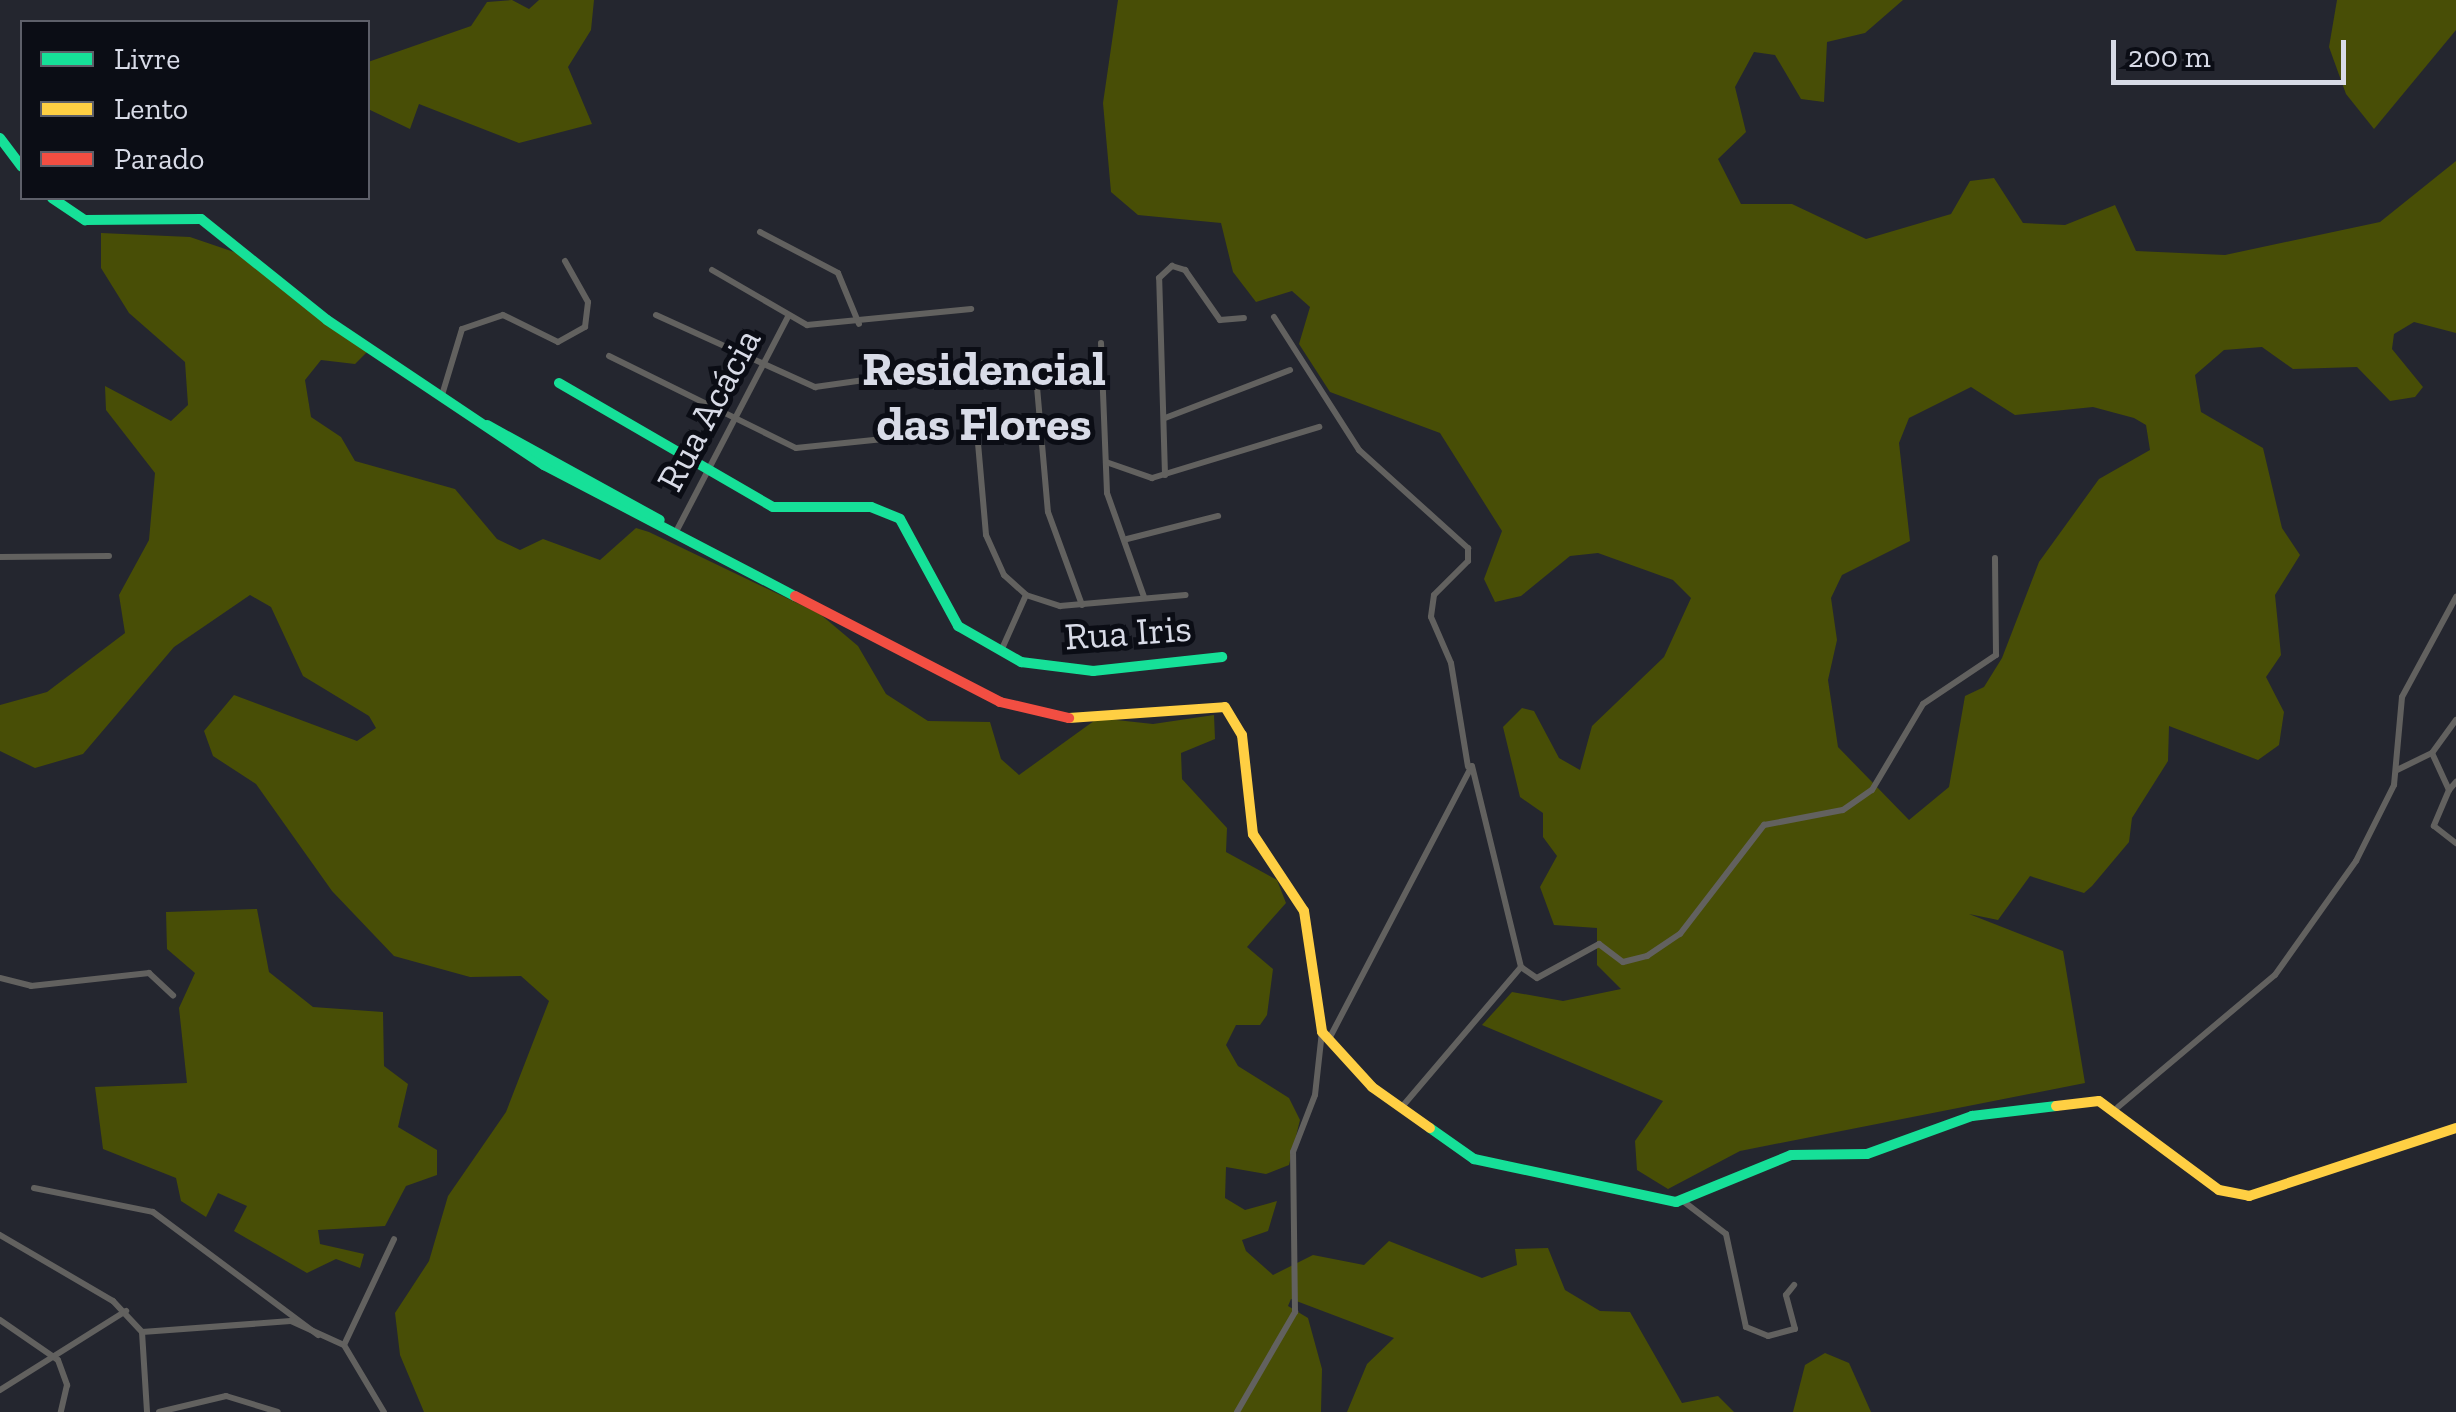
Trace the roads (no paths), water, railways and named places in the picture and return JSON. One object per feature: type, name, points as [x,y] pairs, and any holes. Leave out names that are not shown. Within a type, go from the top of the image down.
[{"type":"street","points":[[0,138],[20,164]]},
{"type":"street","points":[[56,200],[100,222],[200,219],[327,320],[488,425],[662,522],[1024,712],[1067,718],[1226,707],[1242,735],[1244,808],[1304,911],[1325,1036],[1400,1108],[1474,1159],[1684,1201],[1726,1234],[1746,1327],[1768,1336],[1795,1328],[1786,1294],[1794,1285]]},
{"type":"street","points":[[760,232],[838,273],[859,324]]},
{"type":"street","points":[[442,394],[462,328],[502,314],[558,342],[585,327],[588,302],[564,261]]},
{"type":"street","points":[[712,270],[788,317],[819,327],[972,309]]},
{"type":"street","points":[[1166,475],[1162,273],[1186,270],[1220,320],[1244,318]]},
{"type":"street","points":[[656,315],[762,366],[815,386],[984,364]]},
{"type":"street","points":[[1237,1412],[1294,1312],[1292,1152],[1315,1094],[1325,1036],[1468,767],[1451,664],[1431,618],[1434,595],[1468,560],[1468,548],[1360,450],[1274,316]]},
{"type":"street","name":"Rua Acácia","points":[[678,528],[788,317]]},
{"type":"street","points":[[1100,343],[1107,493],[1127,538],[1144,597]]},
{"type":"street","points":[[609,356],[796,448],[922,435]]},
{"type":"street","points":[[1165,418],[1290,370]]},
{"type":"street","name":"Rua Iris","points":[[560,383],[706,471],[791,513],[871,508],[900,518],[958,626],[1000,652],[1039,668],[1093,671],[1222,657]]},
{"type":"street","points":[[1038,388],[1048,512],[1082,604]]},
{"type":"street","points":[[1106,461],[1141,476],[1166,475],[1319,426]]},
{"type":"street","points":[[978,444],[986,536],[1026,596],[1082,604],[1186,595]]},
{"type":"street","points":[[1127,538],[1218,516]]},
{"type":"street","points":[[0,556],[109,556]]},
{"type":"street","points":[[1468,767],[1478,771],[1521,967],[1537,978],[1599,944],[1623,962],[1647,956],[1680,934],[1764,825],[1843,810],[1872,790],[1923,704],[1996,655],[1994,558]]},
{"type":"street","points":[[1000,652],[1026,596]]},
{"type":"street","points":[[2118,1107],[2275,976],[2356,861],[2397,770],[2402,697],[2456,597]]},
{"type":"street","points":[[2397,770],[2432,753],[2456,720]]},
{"type":"street","points":[[2432,753],[2449,790]]},
{"type":"street","points":[[2456,782],[2434,826],[2456,843]]},
{"type":"street","points":[[1400,1108],[1521,967]]},
{"type":"street","points":[[0,978],[31,986],[149,973],[173,995]]},
{"type":"street","points":[[1684,1201],[1791,1155],[1867,1154],[2006,1109],[2118,1107],[2235,1196],[2456,1128]]},
{"type":"street","points":[[34,1188],[153,1212],[318,1336]]},
{"type":"street","points":[[0,1234],[126,1312],[142,1332],[147,1412]]},
{"type":"street","points":[[344,1345],[394,1239]]},
{"type":"street","points":[[0,1390],[58,1360],[126,1312]]},
{"type":"street","points":[[142,1332],[279,1318],[344,1345],[384,1412]]},
{"type":"street","points":[[0,1320],[58,1360],[67,1386],[60,1412]]},
{"type":"street","points":[[159,1412],[226,1396],[278,1412]]},
{"type":"district","name":"Residencial das Flores","points":[[984,396]]}]
